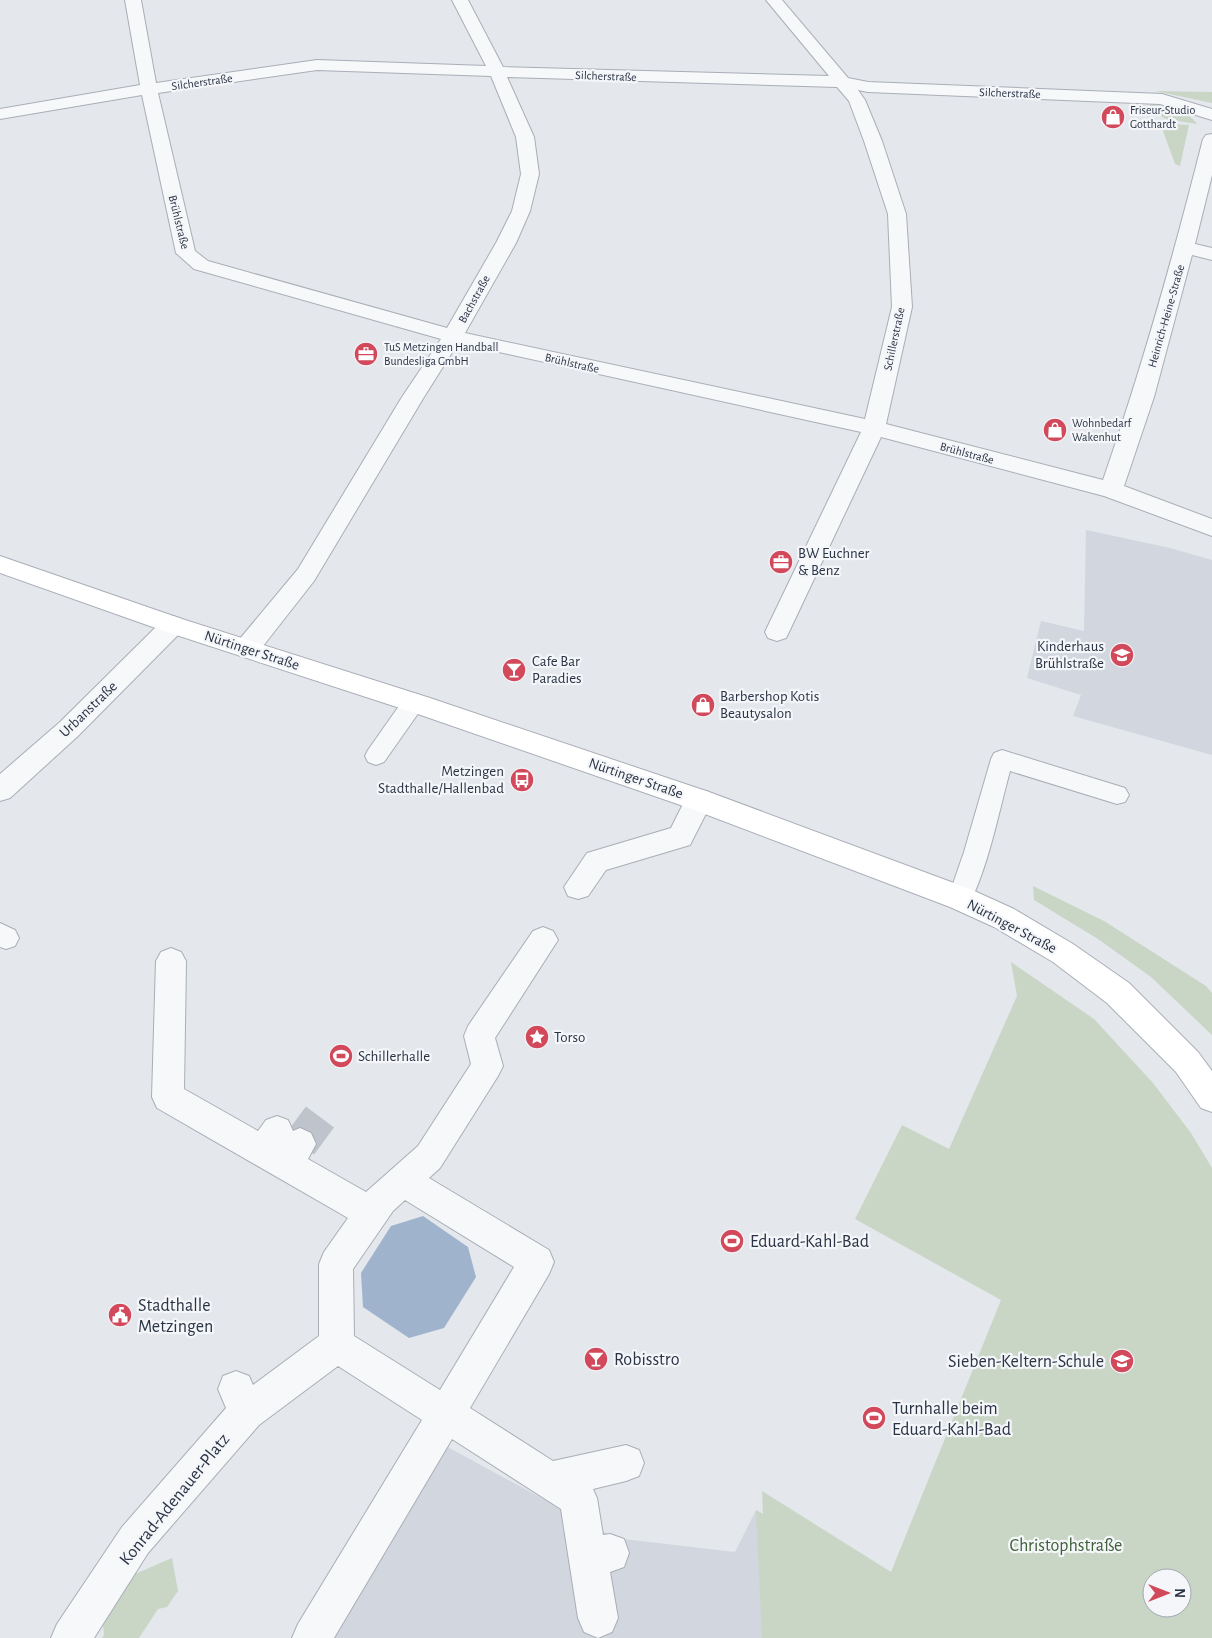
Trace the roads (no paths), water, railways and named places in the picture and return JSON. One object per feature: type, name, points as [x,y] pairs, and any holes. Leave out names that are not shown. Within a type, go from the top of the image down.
[{"type":"main road","name":"Nürtinger Straße","points":[[0,564],[173,625],[414,702],[699,800],[960,898],[1004,918],[1063,953],[1118,993],[1187,1062],[1212,1097]]},
{"type":"street","name":"Brühlstraße","points":[[133,0],[149,89],[186,253],[202,265],[453,336],[757,404],[874,428],[1111,490],[1212,528]]},
{"type":"street","name":"Bachstraße","points":[[247,648],[306,575],[413,397],[453,336],[506,243],[521,211],[530,174],[525,137],[497,72],[460,0]]},
{"type":"street","name":"Schillerstraße","points":[[774,0],[857,100],[873,141],[897,214],[902,307],[874,428],[818,541],[777,632]]},
{"type":"street","name":"Silcherstraße","points":[[0,114],[149,89],[317,65],[842,82],[868,87],[1162,99],[1212,114]]},
{"type":"street","name":"Heinrich-Heine-Straße","points":[[1111,490],[1143,397],[1185,247],[1212,139]]},
{"type":"street","points":[[1185,247],[1212,254]]},
{"type":"street","name":"Urbanstraße","points":[[0,790],[69,729],[173,625]]},
{"type":"street","points":[[578,887],[598,861],[680,837],[699,800]]},
{"type":"street","points":[[543,940],[479,1036],[487,1066],[429,1157],[381,1199],[336,1264],[337,1345],[578,1498],[599,1555],[598,1618]]},
{"type":"street","points":[[171,961],[168,1097],[281,1147],[372,1213]]},
{"type":"street","points":[[312,1638],[537,1262],[402,1180]]},
{"type":"street","name":"Konrad-Adenauer-Platz","points":[[71,1638],[135,1540],[241,1401],[337,1345]]},
{"type":"street","points":[[549,1480],[626,1463]]},
{"type":"lane","points":[[376,756],[414,702]]},
{"type":"lane","points":[[960,898],[976,852],[1002,759],[1117,795]]},
{"type":"water","points":[[423,1216],[468,1247],[476,1277],[444,1328],[409,1338],[363,1307],[361,1273],[391,1226]]},
{"type":"tunnel","points":[[300,1144],[320,1117]]},
{"type":"place","name":"Friseur-Studio Gotthardt","points":[[1113,117]]},
{"type":"place","name":"TuS Metzingen Handball Bundesliga GmbH","points":[[366,354]]},
{"type":"place","name":"Wohnbedarf Wakenhut","points":[[1055,430]]},
{"type":"place","name":"BW Euchner & Benz","points":[[781,562]]},
{"type":"place","name":"Kinderhaus Brühlstraße","points":[[1122,655]]},
{"type":"place","name":"Cafe Bar Paradies","points":[[514,670]]},
{"type":"place","name":"Barbershop Kotis Beautysalon","points":[[703,705]]},
{"type":"place","name":"Metzingen Stadthalle/Hallenbad","points":[[522,780]]},
{"type":"place","name":"Torso","points":[[537,1037]]},
{"type":"place","name":"Schillerhalle","points":[[341,1056]]},
{"type":"place","name":"Eduard-Kahl-Bad","points":[[732,1241]]},
{"type":"place","name":"Stadthalle Metzingen","points":[[120,1315]]},
{"type":"place","name":"Robisstro","points":[[596,1359]]},
{"type":"place","name":"Sieben-Keltern-Schule","points":[[1122,1361]]},
{"type":"place","name":"Turnhalle beim Eduard-Kahl-Bad","points":[[874,1418]]},
{"type":"park label","name":"Christophstraße","points":[[1066,1545]]}]
